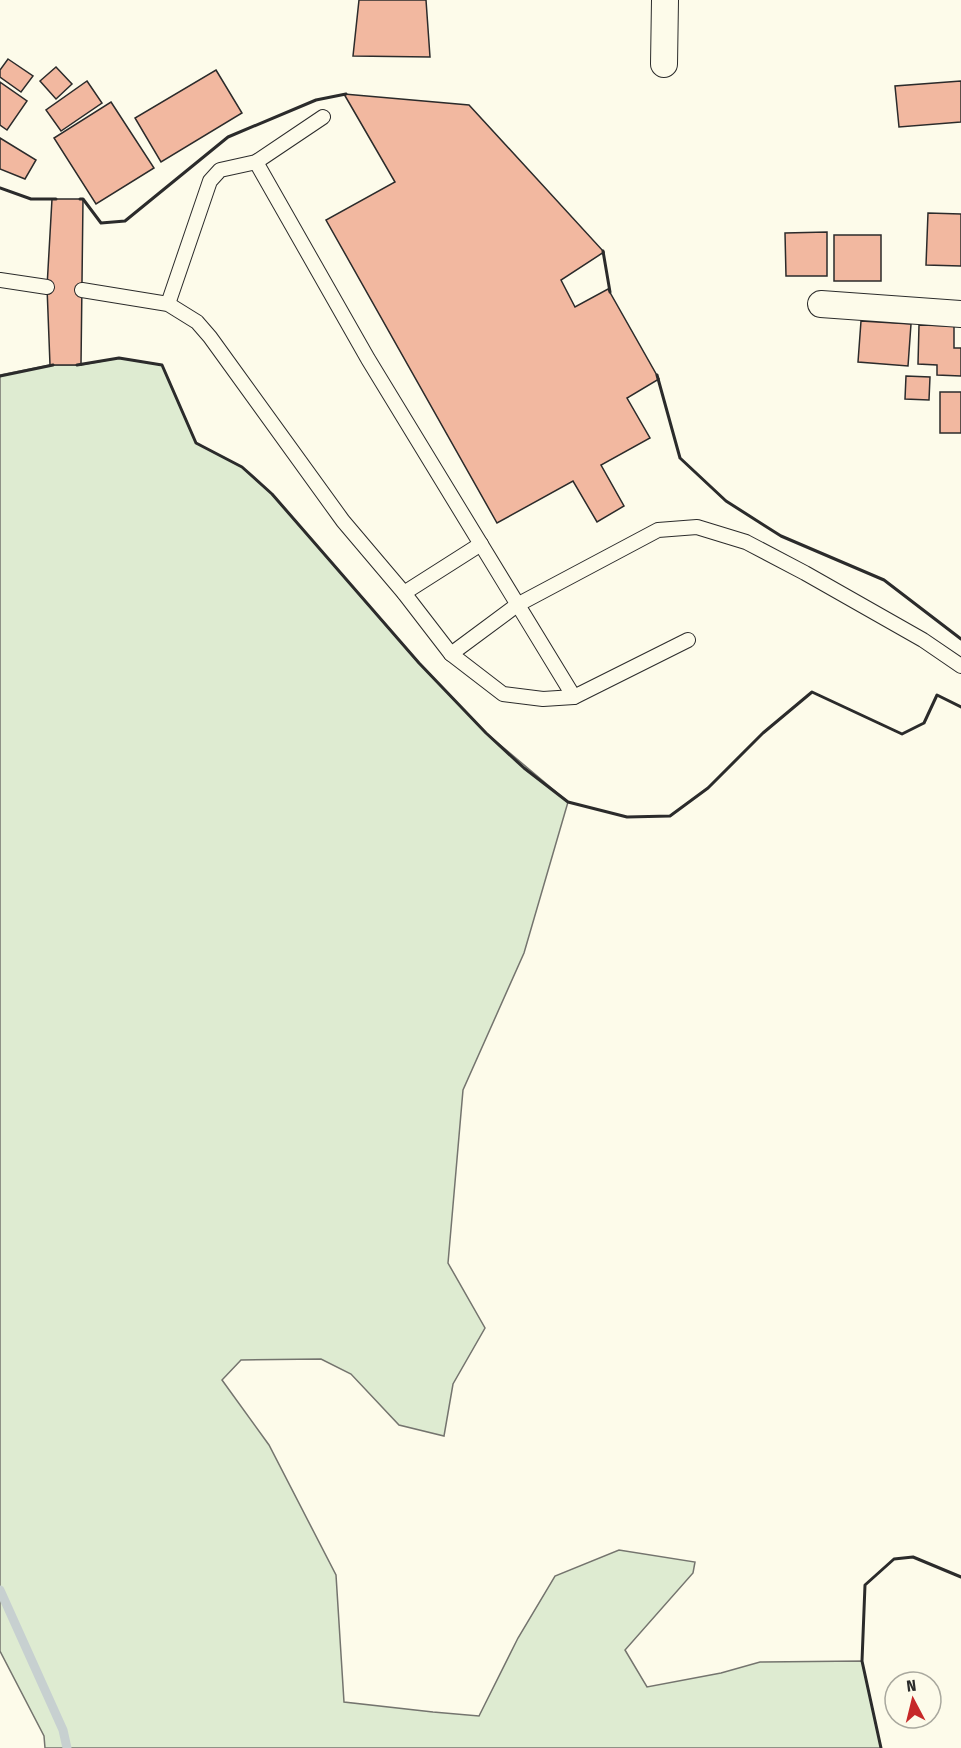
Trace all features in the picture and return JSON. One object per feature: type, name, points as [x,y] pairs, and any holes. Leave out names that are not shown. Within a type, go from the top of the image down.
[{"type":"street","points":[[664,0],[664,64]]},
{"type":"street","points":[[821,304],[961,314]]},
{"type":"lane","points":[[168,304],[210,181],[220,170],[256,162],[323,117]]},
{"type":"lane","points":[[256,162],[368,359],[574,697]]},
{"type":"lane","points":[[0,280],[47,287]]},
{"type":"lane","points":[[82,290],[168,304],[197,322],[343,521],[404,593],[451,654],[503,694],[543,699],[574,697],[688,640]]},
{"type":"lane","points":[[451,654],[517,605],[658,530],[697,527],[746,542],[775,557],[923,640],[961,666]]},
{"type":"lane","points":[[404,593],[481,544]]},
{"type":"green space","points":[[119,358],[162,365],[196,443],[242,467],[272,494],[419,663],[486,733],[568,802],[524,953],[463,1090],[448,1263],[485,1328],[453,1384],[444,1436],[399,1425],[351,1374],[321,1359],[241,1360],[222,1380],[269,1445],[336,1575],[344,1702],[479,1716],[518,1638],[555,1576],[619,1550],[695,1562],[693,1573],[625,1650],[647,1687],[721,1673],[760,1662],[862,1661],[881,1748],[45,1748],[44,1736],[0,1651],[0,375],[50,365],[81,365]]},
{"type":"building","points":[[359,0],[426,0],[430,57],[353,56]]},
{"type":"building","points":[[8,59],[33,76],[21,92],[0,77],[0,70]]},
{"type":"building","points":[[56,67],[72,84],[56,99],[40,81]]},
{"type":"building","points":[[216,70],[242,113],[161,162],[135,118]]},
{"type":"building","points":[[87,81],[102,103],[61,131],[46,110]]},
{"type":"building","points":[[961,81],[961,122],[899,127],[895,86]]},
{"type":"building","points":[[0,82],[27,101],[7,130],[0,125]]},
{"type":"building","points":[[344,94],[469,105],[604,252],[561,280],[575,307],[608,289],[659,379],[627,398],[650,438],[601,465],[624,506],[597,522],[573,481],[497,523],[326,220],[395,182]]},
{"type":"building","points":[[111,102],[154,168],[96,204],[54,138]]},
{"type":"building","points":[[0,138],[36,160],[25,179],[0,169]]},
{"type":"building","points":[[52,199],[83,199],[81,365],[50,365],[47,287]]},
{"type":"building","points":[[928,213],[961,214],[961,266],[926,265]]},
{"type":"building","points":[[827,232],[827,276],[786,276],[785,233]]},
{"type":"building","points":[[834,235],[881,235],[881,281],[834,281]]},
{"type":"building","points":[[861,321],[911,324],[908,366],[858,362]]},
{"type":"building","points":[[919,325],[954,326],[954,348],[961,348],[961,376],[937,375],[937,365],[918,364]]},
{"type":"building","points":[[906,376],[930,377],[929,400],[905,399]]},
{"type":"building","points":[[940,392],[961,392],[961,433],[940,433]]},
{"type":"waterway","points":[[0,1590],[63,1730],[67,1748]]},
{"type":"wall","points":[[80,199],[83,199],[101,223],[125,221],[228,137],[316,100],[346,94]]},
{"type":"wall","points":[[0,188],[31,199],[56,199]]},
{"type":"wall","points":[[603,251],[610,292]]},
{"type":"wall","points":[[77,365],[119,358],[162,365],[196,443],[242,467],[272,494],[419,663],[486,733],[524,768],[568,802],[627,817],[670,816],[708,788],[763,733],[812,692],[902,734],[924,723],[937,695],[961,707]]},
{"type":"wall","points":[[0,376],[53,365]]},
{"type":"wall","points":[[657,375],[680,458],[726,501],[781,536],[884,580],[961,639]]},
{"type":"wall","points":[[881,1748],[862,1661],[865,1585],[894,1559],[913,1557],[961,1577]]}]
